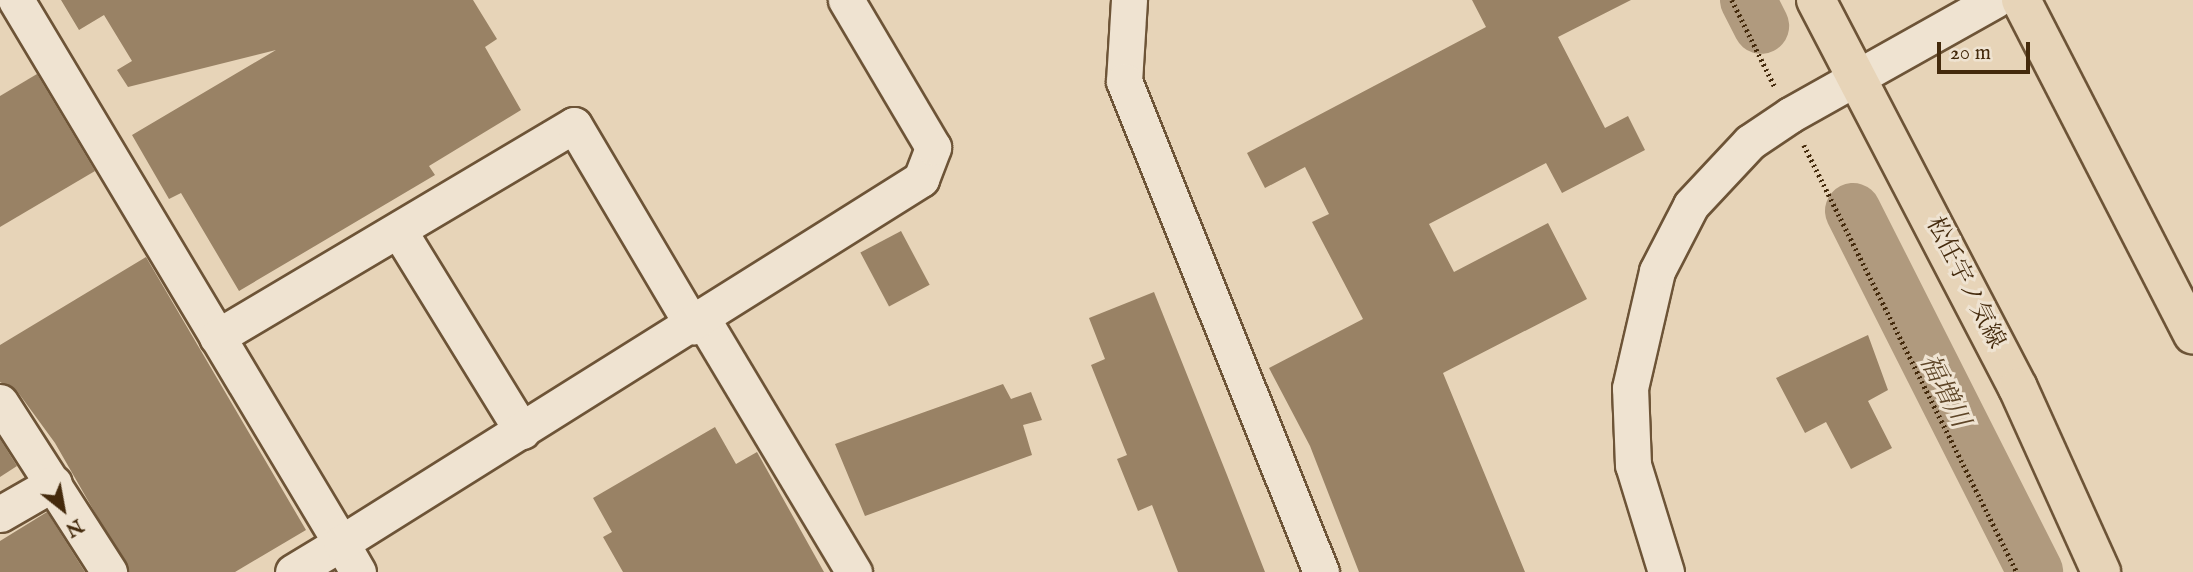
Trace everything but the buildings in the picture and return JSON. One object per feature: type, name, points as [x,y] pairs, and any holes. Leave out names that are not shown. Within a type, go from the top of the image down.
[{"type":"main road","name":"松任宇ノ気線","points":[[1816,0],[2018,388],[2101,572]]},
{"type":"main road","points":[[2021,0],[2193,334]]},
{"type":"street","points":[[0,5],[9,0]]},
{"type":"street","points":[[16,0],[350,558]]},
{"type":"street","points":[[293,572],[350,558],[522,431],[698,323],[921,179],[933,147],[846,0]]},
{"type":"street","points":[[1129,0],[1124,82],[1321,572]]},
{"type":"street","points":[[1666,572],[1641,503],[1630,428],[1630,388],[1646,307],[1657,271],[1691,205],[1750,142],[1790,115],[1856,74],[1995,0]]},
{"type":"street","points":[[217,337],[574,125],[853,572]]},
{"type":"street","points":[[399,231],[522,431]]},
{"type":"street","points":[[0,402],[109,572]]},
{"type":"street","points":[[0,514],[54,483]]},
{"type":"path","points":[[1732,0],[2017,572]]},
{"type":"waterway","name":"福増川","points":[[1748,0],[1761,26]]},
{"type":"waterway","name":"福増川","points":[[1853,211],[2035,572]]}]
